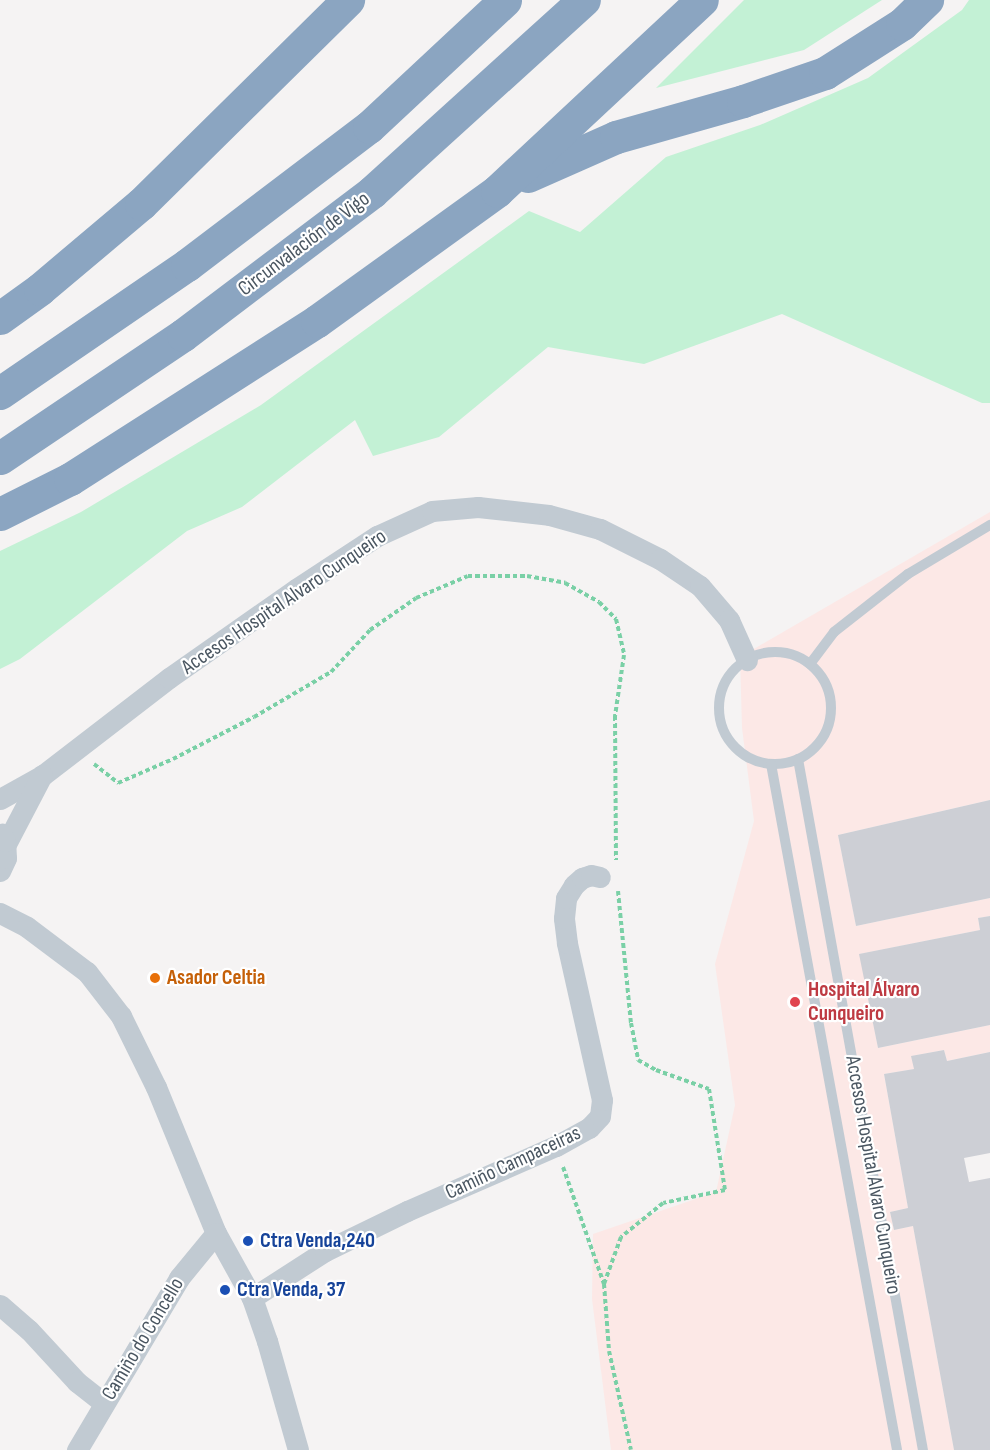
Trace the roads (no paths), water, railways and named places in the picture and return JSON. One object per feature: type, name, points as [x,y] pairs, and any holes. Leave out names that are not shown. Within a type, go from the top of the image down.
[{"type":"highway","points":[[0,393],[187,265],[369,127],[505,0]]},
{"type":"highway","name":"Circunvalación de Vigo","points":[[0,458],[183,335],[372,192],[584,0]]},
{"type":"highway","points":[[0,514],[70,479],[308,327],[497,191],[702,0]]},
{"type":"highway","points":[[497,191],[616,137],[743,101],[825,73],[902,24],[927,0]]},
{"type":"highway","points":[[0,318],[40,289],[141,204],[339,7]]},
{"type":"street","name":"Accesos Hospital Alvaro Cunqueiro","points":[[0,799],[43,775],[169,678],[377,536],[432,512],[478,507],[549,515],[600,529],[660,559],[700,586],[729,620],[747,660]]},
{"type":"street","name":"Accesos Hospital Alvaro Cunqueiro","points":[[0,871],[6,858],[3,838],[43,775]]},
{"type":"street","name":"Camiño Campaceiras","points":[[252,1298],[325,1251],[407,1211],[556,1146],[589,1128],[600,1116],[602,1100],[567,943],[564,918],[566,898],[574,885],[582,878],[591,875],[611,877]]},
{"type":"street","points":[[0,893],[6,916],[87,972],[121,1016],[156,1087],[216,1233],[252,1298],[267,1341],[298,1450]]},
{"type":"street","name":"Camiño do Concello","points":[[77,1450],[178,1278],[216,1233]]},
{"type":"street","points":[[0,1305],[29,1330],[77,1382],[104,1403]]},
{"type":"lane","points":[[810,664],[834,632],[908,574],[990,525]]},
{"type":"lane","points":[[779,653],[796,656],[810,664],[822,677],[829,692],[831,709],[829,725],[821,741],[798,759],[771,764],[745,755],[731,743],[722,726],[719,707],[723,689],[732,672],[747,660],[762,654],[779,653]]},
{"type":"lane","name":"Accesos Hospital Alvaro Cunqueiro","points":[[798,759],[923,1450]]},
{"type":"lane","name":"Accesos Hospital Alvaro Cunqueiro","points":[[771,764],[897,1450]]},
{"type":"place","name":"Asador Celtia","points":[[155,978]]},
{"type":"place","name":"Hospital Álvaro Cunqueiro","points":[[795,1002]]},
{"type":"place","name":"Ctra Venda,240","points":[[248,1241]]},
{"type":"place","name":"Ctra Venda, 37","points":[[225,1290]]}]
